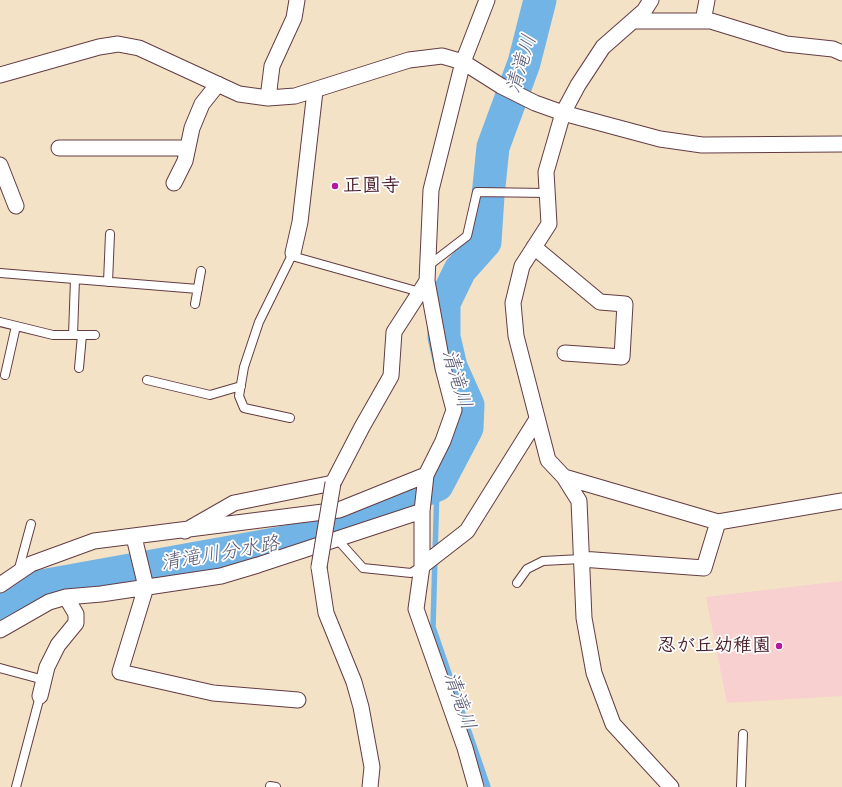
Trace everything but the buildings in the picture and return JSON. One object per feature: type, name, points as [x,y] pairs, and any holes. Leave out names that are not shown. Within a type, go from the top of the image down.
[{"type":"street","points":[[268,98],[272,66],[294,18],[297,0]]},
{"type":"street","points":[[476,787],[465,748],[416,609],[426,563],[422,507],[425,479],[443,441],[454,410],[443,368],[425,280],[431,190],[463,62],[487,0]]},
{"type":"street","points":[[651,0],[644,11],[603,47],[578,85],[563,113],[546,172],[549,224],[522,266],[513,303],[516,336],[548,460],[564,477],[579,501],[584,618],[594,674],[613,724],[671,787]]},
{"type":"street","points":[[703,21],[707,0]]},
{"type":"street","points":[[633,21],[711,21],[786,44],[833,49],[842,53]]},
{"type":"street","points":[[0,75],[99,47],[118,44],[139,48],[239,94],[268,98],[295,96],[315,91],[408,60],[442,56],[463,62],[501,86],[563,113],[660,139],[702,145],[842,144]]},
{"type":"street","points":[[174,183],[184,161],[192,128],[202,104],[218,84]]},
{"type":"street","points":[[293,254],[300,222],[315,91]]},
{"type":"street","points":[[58,148],[187,148]]},
{"type":"street","points":[[0,165],[16,206]]},
{"type":"street","points":[[534,247],[600,302],[625,304],[622,358],[565,353]]},
{"type":"street","points":[[370,787],[372,767],[361,707],[354,682],[326,613],[319,567],[333,483],[362,427],[392,376],[394,332],[425,280]]},
{"type":"street","points":[[426,563],[467,531],[537,418]]},
{"type":"street","points":[[564,477],[718,522],[842,502]]},
{"type":"street","points":[[0,584],[31,564],[94,541],[136,544],[185,531],[339,510],[425,479]]},
{"type":"street","points":[[185,531],[234,503],[333,483]]},
{"type":"street","points":[[0,630],[49,602],[66,597],[100,594],[144,582],[221,576],[258,566],[337,539],[422,507]]},
{"type":"street","points":[[581,559],[704,568],[718,522]]},
{"type":"street","points":[[136,544],[144,582],[120,672],[213,693],[298,700]]},
{"type":"street","points":[[40,696],[47,668],[58,645],[76,623],[76,614],[66,597]]},
{"type":"lane","points":[[290,418],[244,408],[239,396],[244,367],[259,322],[293,254],[425,280],[467,236],[477,192],[547,193]]},
{"type":"lane","points":[[108,282],[110,234]]},
{"type":"lane","points":[[195,304],[201,271]]},
{"type":"lane","points":[[0,273],[198,289]]},
{"type":"lane","points":[[75,279],[79,368]]},
{"type":"lane","points":[[0,322],[53,335],[95,335]]},
{"type":"lane","points":[[5,375],[16,326]]},
{"type":"lane","points":[[147,380],[210,395],[241,386]]},
{"type":"lane","points":[[17,574],[30,524]]},
{"type":"lane","points":[[337,539],[363,568],[411,573],[426,563]]},
{"type":"lane","points":[[517,583],[527,569],[543,561],[581,559]]},
{"type":"lane","points":[[0,668],[44,680]]},
{"type":"lane","points":[[16,787],[40,696]]},
{"type":"lane","points":[[741,787],[743,734]]},
{"type":"shaded area","name":"忍が丘幼稚園","points":[[842,581],[842,696],[727,703],[706,597]]},
{"type":"waterway","name":"清滝川","points":[[0,609],[14,599],[36,587],[308,538],[437,485],[467,428],[468,405],[451,367],[444,337],[444,303],[460,270],[485,242],[493,147],[524,63],[540,0]]},
{"type":"waterway","name":"清滝川","points":[[437,485],[433,627],[488,787]]},
{"type":"place","name":"正圓寺","points":[[335,186]]},
{"type":"place","name":"忍が丘幼稚園","points":[[779,646]]},
{"type":"water label","name":"清滝川分水路","points":[[220,554]]}]
